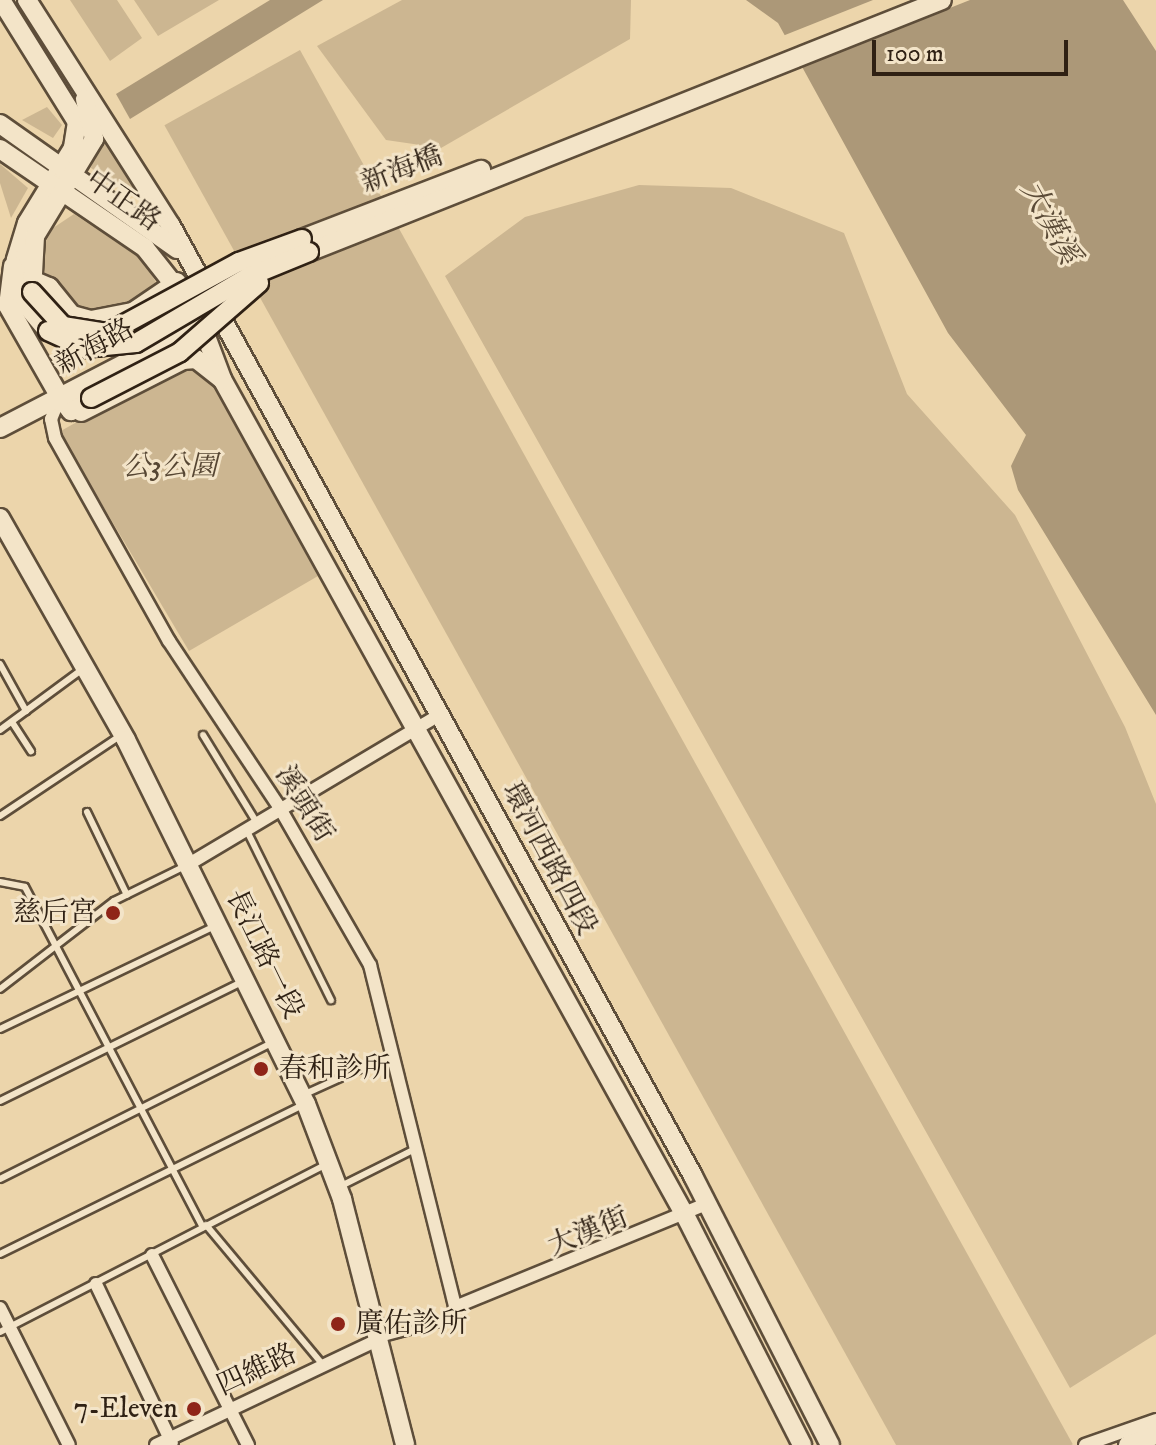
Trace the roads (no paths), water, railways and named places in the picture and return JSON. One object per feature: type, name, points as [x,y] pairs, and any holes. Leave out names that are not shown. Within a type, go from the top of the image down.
[{"type":"street","points":[[1,0],[77,122],[69,170]]},
{"type":"street","points":[[27,0],[132,159],[180,251],[204,310]]},
{"type":"street","name":"新海橋","points":[[31,285],[63,326],[118,331],[264,251],[912,0]]},
{"type":"street","name":"新海橋","points":[[16,260],[26,305],[48,331],[85,348],[123,347],[309,252],[942,0]]},
{"type":"street","points":[[4,308],[18,241],[94,139],[81,85]]},
{"type":"street","name":"中正路","points":[[0,124],[180,251]]},
{"type":"street","name":"中正路","points":[[0,149],[145,248],[204,310]]},
{"type":"street","points":[[57,188],[35,236],[31,285],[49,287],[72,315],[91,320],[133,312],[177,282]]},
{"type":"street","points":[[66,404],[91,398],[180,352],[249,289],[309,252]]},
{"type":"street","points":[[0,286],[4,308],[66,404],[84,413],[183,360],[196,359],[222,379]]},
{"type":"street","name":"環河西路四段","points":[[204,310],[222,379],[686,1217],[802,1445]]},
{"type":"street","name":"環河西路四段","points":[[204,310],[436,717],[706,1204],[830,1445]]},
{"type":"street","name":"新海路","points":[[0,428],[66,404],[204,310]]},
{"type":"street","name":"溪頭街","points":[[66,404],[51,419],[55,438],[169,641],[278,805],[370,965],[455,1307],[486,1300]]},
{"type":"street","name":"長江路一段","points":[[0,518],[123,735],[304,1100],[338,1188],[405,1445]]},
{"type":"street","points":[[189,864],[251,826],[278,805],[436,717]]},
{"type":"street","name":"大漢街","points":[[486,1300],[686,1217],[706,1204]]},
{"type":"street","points":[[152,1255],[248,1445]]},
{"type":"street","points":[[96,1284],[172,1442]]},
{"type":"street","points":[[0,1308],[5,1329],[69,1445]]},
{"type":"street","name":"四維路","points":[[156,1445],[172,1442],[232,1409],[379,1339]]},
{"type":"street","points":[[1085,1445],[1156,1420]]},
{"type":"street","points":[[1128,1445],[1156,1435]]},
{"type":"lane","points":[[0,664],[26,711]]},
{"type":"lane","points":[[0,730],[84,668]]},
{"type":"lane","points":[[12,722],[31,751]]},
{"type":"lane","points":[[0,816],[123,735]]},
{"type":"lane","points":[[203,735],[251,826],[331,1000]]},
{"type":"lane","points":[[87,812],[127,895]]},
{"type":"lane","points":[[0,989],[55,942],[127,895],[189,864]]},
{"type":"lane","points":[[0,882],[25,887],[205,1226],[323,1365]]},
{"type":"lane","points":[[0,1029],[79,988],[218,924]]},
{"type":"lane","points":[[0,1101],[246,981]]},
{"type":"lane","points":[[0,1179],[276,1041]]},
{"type":"lane","points":[[0,1254],[173,1169],[393,1054]]},
{"type":"lane","points":[[338,1188],[415,1149]]},
{"type":"lane","points":[[5,1329],[328,1163]]},
{"type":"lane","points":[[379,1339],[447,1321]]},
{"type":"water","points":[[270,0],[323,0],[130,119],[116,94]]},
{"type":"water","name":"大漢溪","points":[[746,0],[1123,0],[1156,51],[1156,715],[1018,490],[1011,466],[1026,435],[948,333],[778,23]]},
{"type":"place","name":"慈后宮","points":[[113,913]]},
{"type":"place","name":"春和診所","points":[[261,1069]]},
{"type":"place","name":"廣佑診所","points":[[338,1324]]},
{"type":"place","name":"7-Eleven","points":[[194,1409]]},
{"type":"park label","name":"公3公園","points":[[170,467]]}]
